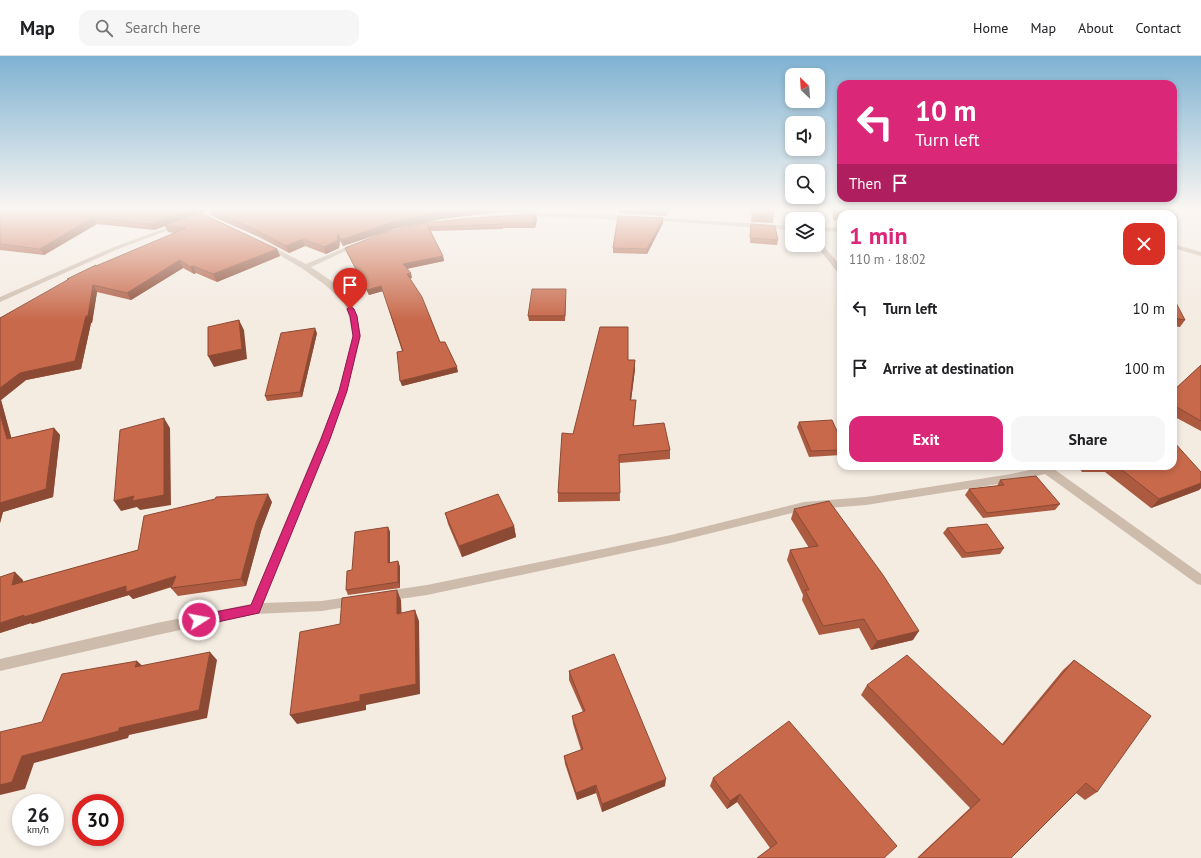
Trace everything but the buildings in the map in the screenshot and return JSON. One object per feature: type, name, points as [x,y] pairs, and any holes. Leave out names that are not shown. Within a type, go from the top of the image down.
[{"type":"street","points":[[0,300],[123,245]]},
{"type":"street","points":[[255,609],[325,439],[343,391],[356,336],[353,316],[347,301],[327,282],[306,267],[265,245]]},
{"type":"street","points":[[306,267],[357,245]]},
{"type":"street","points":[[1177,247],[1201,254]]},
{"type":"street","points":[[825,251],[837,266]]},
{"type":"street","points":[[0,665],[157,629],[255,609],[322,606],[427,590],[671,539],[804,506],[866,501],[1011,478],[1037,470]]},
{"type":"street","points":[[1047,470],[1201,580]]},
{"type":"route","points":[[199,620],[255,609],[325,439],[343,391],[356,336],[353,316],[350,309]]}]
